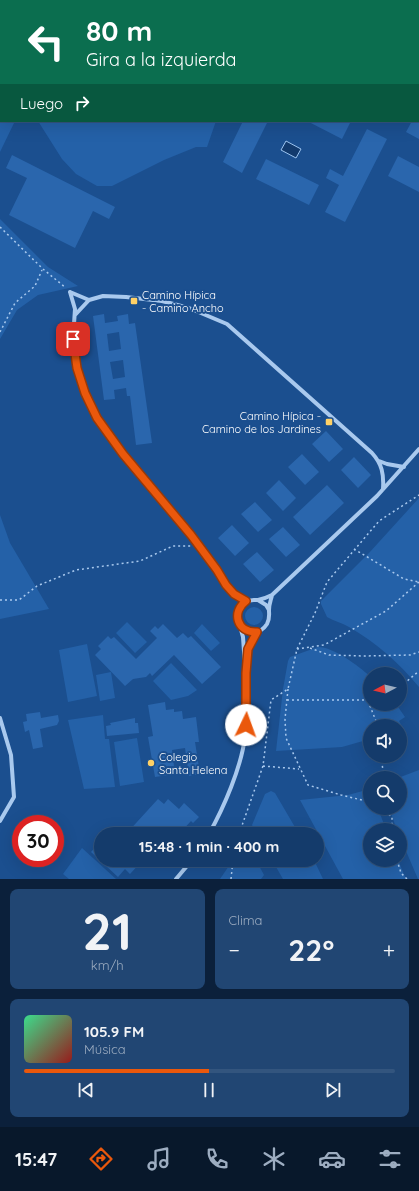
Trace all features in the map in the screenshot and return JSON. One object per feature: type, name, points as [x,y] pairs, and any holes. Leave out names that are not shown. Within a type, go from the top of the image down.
[{"type":"street","points":[[70,292],[89,300]]},
{"type":"street","points":[[70,292],[74,305],[73,339],[77,368],[85,393],[97,418],[123,454],[199,546],[234,594],[246,601],[257,600],[272,595],[383,489],[419,449]]},
{"type":"street","points":[[74,315],[89,300],[103,296],[162,301],[189,308],[227,324],[366,448],[378,461],[382,474],[383,489]]},
{"type":"street","points":[[378,461],[404,467]]},
{"type":"street","points":[[246,673],[248,649],[257,632],[266,626],[270,616],[269,610],[272,595]]},
{"type":"street","points":[[257,600],[266,605],[269,610]]},
{"type":"street","points":[[213,827],[219,817],[238,766],[245,738],[247,712],[246,673],[238,614],[242,604],[246,601]]},
{"type":"street","points":[[240,624],[247,631],[257,632]]},
{"type":"street","points":[[0,718],[11,754],[14,797],[0,821]]},
{"type":"street","points":[[176,879],[186,867]]},
{"type":"path","points":[[0,227],[43,269],[70,292]]},
{"type":"path","points":[[0,332],[15,303],[35,286],[43,269]]},
{"type":"path","points":[[363,800],[308,785],[286,738],[285,719],[288,689],[297,649],[315,614],[327,582],[379,520],[419,495]]},
{"type":"path","points":[[0,600],[19,600],[37,586],[76,570],[140,560],[173,546],[199,546]]},
{"type":"path","points":[[354,549],[404,579],[419,582]]},
{"type":"path","points":[[297,649],[324,645],[386,611],[419,582]]},
{"type":"path","points":[[308,647],[329,655],[410,655],[419,652]]},
{"type":"path","points":[[407,681],[419,671]]},
{"type":"path","points":[[241,827],[263,766],[271,700],[288,689]]},
{"type":"path","points":[[287,700],[363,700]]},
{"type":"path","points":[[263,766],[299,768]]},
{"type":"path","points":[[231,879],[232,867]]},
{"type":"path","points":[[399,867],[401,873],[407,879]]},
{"type":"shaded area","points":[[0,122],[15,122],[0,152]]},
{"type":"shaded area","points":[[39,122],[216,122],[207,147],[196,147],[164,160],[112,186],[97,186],[76,174],[62,159]]},
{"type":"shaded area","points":[[286,141],[301,149],[296,158],[281,150]]},
{"type":"shaded area","points":[[0,219],[48,267],[78,286],[38,295],[17,310],[0,339]]},
{"type":"shaded area","points":[[419,498],[419,687],[407,673],[407,667],[401,667],[359,633],[327,617],[321,604],[321,601],[369,553]]},
{"type":"shaded area","points":[[0,515],[10,543],[49,609],[0,619]]},
{"type":"shaded area","points":[[254,607],[260,610],[263,616],[260,622],[254,625],[248,622],[245,616],[248,610]]},
{"type":"shaded area","points":[[127,622],[147,642],[135,653],[116,633]]},
{"type":"shaded area","points":[[202,624],[220,643],[211,651],[194,633]]},
{"type":"shaded area","points":[[87,644],[97,696],[68,702],[59,650]]},
{"type":"shaded area","points":[[318,647],[331,650],[352,662],[363,671],[363,711],[401,711],[405,717],[402,719],[363,719],[363,741],[342,747],[276,751],[283,689],[290,657]]},
{"type":"shaded area","points":[[171,663],[197,690],[188,696],[171,700],[153,681]]},
{"type":"shaded area","points":[[111,672],[115,698],[100,701],[96,675]]},
{"type":"shaded area","points":[[103,715],[105,739],[109,739],[115,787],[84,789],[68,720]]},
{"type":"shaded area","points":[[137,738],[144,782],[120,786],[114,742]]},
{"type":"shaded area","points":[[419,770],[419,879],[407,853],[407,823],[394,823],[392,815],[407,815],[407,775]]},
{"type":"shaded area","points":[[271,791],[275,793],[295,827],[253,827],[252,825],[265,794]]},
{"type":"shaded area","points":[[363,791],[363,815],[381,815],[383,823],[363,823],[363,867],[401,867],[406,879],[343,879],[324,844],[324,827],[315,827],[300,800],[348,795]]},
{"type":"shaded area","points":[[82,848],[94,859],[94,867],[103,867],[116,879],[69,879],[63,874]]},
{"type":"shaded area","points":[[228,867],[260,867],[264,875],[261,879],[220,879]]},
{"type":"shaded area","points":[[276,867],[317,867],[323,879],[283,879]]},
{"type":"building","points":[[243,122],[268,122],[242,173],[223,162]]},
{"type":"building","points":[[309,122],[350,122],[342,139]]},
{"type":"building","points":[[411,122],[419,122],[419,139],[406,132]]},
{"type":"building","points":[[367,129],[387,139],[345,222],[325,212],[339,185],[326,178],[330,169],[343,176]]},
{"type":"building","points":[[12,155],[115,207],[109,219],[93,211],[75,248],[9,215],[27,178],[6,168]]},
{"type":"building","points":[[398,156],[419,167],[419,192],[388,176]]},
{"type":"building","points":[[266,159],[319,185],[309,205],[256,179]]},
{"type":"building","points":[[104,314],[105,323],[118,321],[117,316],[128,314],[129,324],[135,323],[152,443],[136,445],[130,396],[127,396],[126,388],[114,390],[115,399],[104,400],[93,316]],"holes":[[[119,332],[121,349],[109,351],[107,334]],[[123,360],[125,377],[113,379],[110,362]]]},
{"type":"building","points":[[326,431],[343,449],[329,462],[312,444]]},
{"type":"building","points":[[302,454],[319,472],[305,485],[288,467]]},
{"type":"building","points":[[354,457],[371,475],[358,488],[341,470]]},
{"type":"building","points":[[279,480],[296,498],[283,511],[266,493]]},
{"type":"building","points":[[327,485],[344,503],[310,535],[293,517]]},
{"type":"building","points":[[255,502],[272,520],[258,532],[241,514]]},
{"type":"building","points":[[232,525],[249,543],[235,556],[218,538]]},
{"type":"building","points":[[283,527],[300,545],[286,557],[269,539]]},
{"type":"building","points":[[257,552],[274,570],[260,582],[243,564]]},
{"type":"building","points":[[163,624],[177,638],[183,633],[188,638],[191,636],[221,667],[202,684],[174,655],[152,676],[150,673],[146,677],[133,679],[125,686],[95,655],[101,649],[98,646],[108,636],[111,639],[114,637],[136,659],[157,638],[150,631],[155,626],[158,629]]},
{"type":"building","points":[[165,702],[166,710],[174,709],[174,712],[182,711],[183,719],[196,717],[199,742],[195,742],[200,774],[189,776],[185,748],[172,750],[175,774],[155,777],[148,737],[153,736],[148,705]]},
{"type":"building","points":[[40,712],[41,718],[58,715],[59,721],[57,725],[40,729],[43,747],[33,749],[29,730],[25,732],[23,722],[27,721],[26,714]]},
{"type":"building","points":[[135,718],[135,723],[138,723],[139,733],[107,736],[106,726],[111,725],[110,723]]},
{"type":"building","points":[[158,799],[164,804],[168,799],[179,809],[184,803],[199,817],[193,823],[191,821],[185,827],[132,827]]},
{"type":"building","points":[[107,867],[136,867],[130,874],[125,869],[118,877]]},
{"type":"place","name":"Camino Hípica - Camino Ancho","points":[[134,301]]},
{"type":"place","name":"Camino Hípica - Camino de los Jardines","points":[[329,422]]},
{"type":"place","name":"Colegio Santa Helena","points":[[151,763]]},
{"type":"route","points":[[73,339],[77,368],[85,393],[97,418],[123,454],[191,535],[217,570],[226,585],[239,598],[246,601],[239,609],[238,619],[243,628],[247,631],[257,632],[248,649],[246,673],[246,725]]}]
